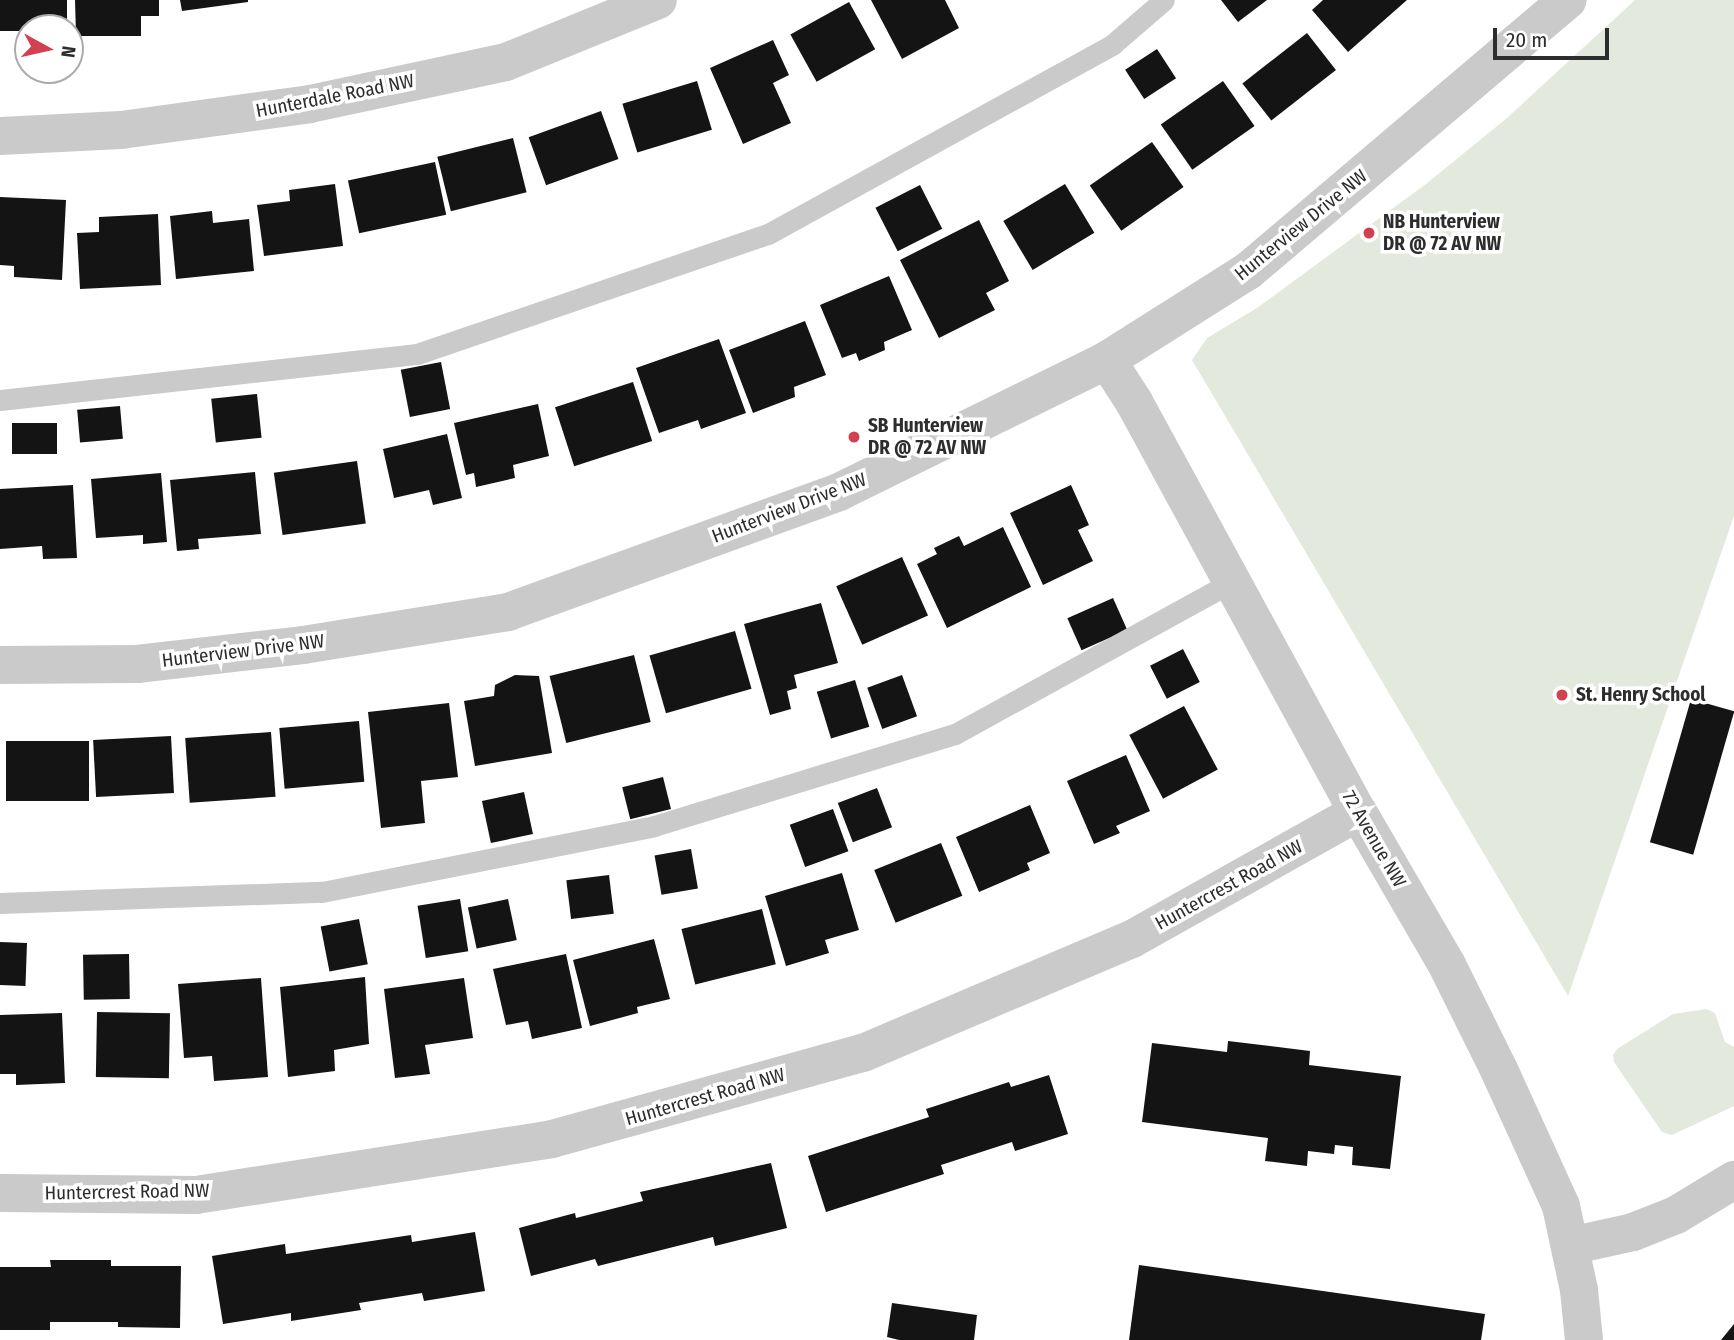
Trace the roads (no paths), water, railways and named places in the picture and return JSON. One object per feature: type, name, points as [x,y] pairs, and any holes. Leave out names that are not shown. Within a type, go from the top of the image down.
[{"type":"street","name":"Hunterdale Road NW","points":[[0,136],[121,130],[310,104],[506,62],[658,0]]},
{"type":"street","name":"Hunterview Drive NW","points":[[0,665],[137,664],[303,645],[508,612],[839,492],[1107,360],[1248,271],[1567,0]]},
{"type":"street","name":"72 Avenue NW","points":[[1107,360],[1133,402],[1358,812],[1447,965],[1494,1060],[1561,1206],[1579,1290],[1584,1340]]},
{"type":"street","name":"Huntercrest Road NW","points":[[0,1193],[196,1195],[552,1139],[863,1053],[1132,939],[1358,812]]},
{"type":"street","points":[[1570,1246],[1633,1232],[1676,1215],[1734,1180]]},
{"type":"lane","points":[[0,400],[417,354],[768,234],[1114,44],[1164,0]]},
{"type":"lane","points":[[0,903],[322,892],[654,826],[955,734],[1232,582]]},
{"type":"place","name":"NB Hunterview DR @ 72 AV NW","points":[[1369,233]]},
{"type":"place","name":"SB Hunterview DR @ 72 AV NW","points":[[854,437]]},
{"type":"place","name":"St. Henry School","points":[[1562,695]]}]
